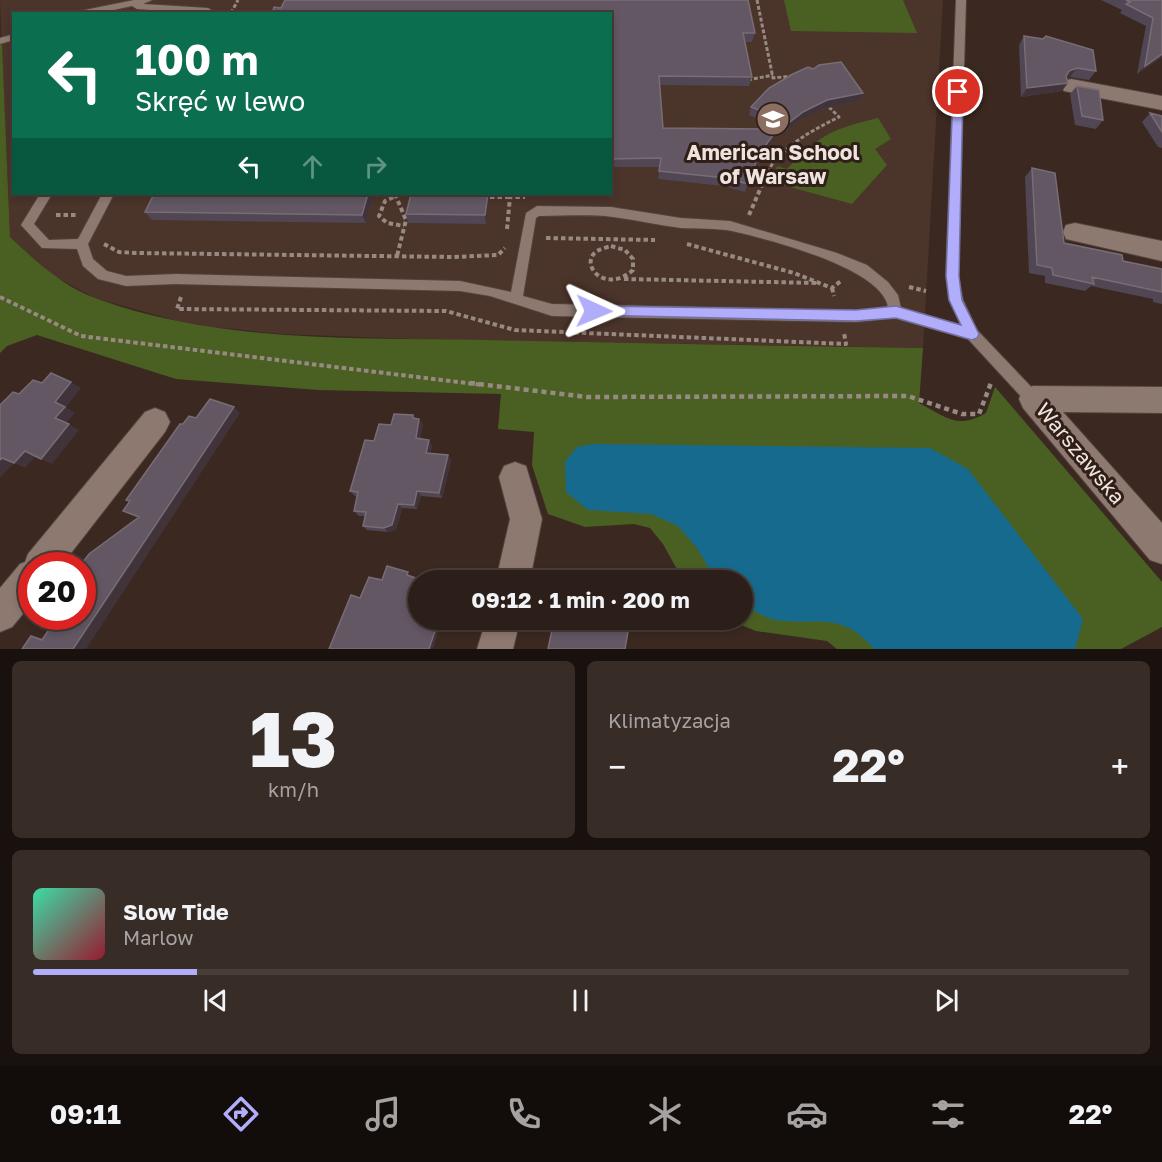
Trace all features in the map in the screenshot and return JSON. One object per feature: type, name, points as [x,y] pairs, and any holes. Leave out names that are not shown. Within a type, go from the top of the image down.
[{"type":"street","points":[[1071,86],[1162,103]]},
{"type":"street","points":[[1074,232],[1162,251]]},
{"type":"street","name":"Warszawska","points":[[1033,399],[1162,400]]},
{"type":"street","name":"Warszawska","points":[[1033,399],[1162,548]]},
{"type":"street","points":[[51,552],[155,422]]},
{"type":"street","points":[[515,477],[526,519],[515,570]]},
{"type":"street","points":[[0,615],[18,593]]},
{"type":"street","points":[[495,649],[500,630]]},
{"type":"lane","points":[[97,12],[147,0]]},
{"type":"lane","points":[[124,6],[207,12],[214,0]]},
{"type":"lane","points":[[961,0],[952,276],[956,300],[972,334],[1033,399]]},
{"type":"lane","points":[[124,6],[138,12]]},
{"type":"lane","points":[[170,12],[176,9]]},
{"type":"lane","points":[[45,195],[27,225],[46,245],[82,244]]},
{"type":"lane","points":[[107,195],[82,244],[87,262],[103,275],[126,280],[188,279],[460,286],[490,291],[552,310],[849,316],[896,312],[972,334]]},
{"type":"lane","points":[[516,299],[530,216],[537,211],[611,212],[681,223],[730,226],[837,258],[862,269],[883,286],[893,299],[896,312]]},
{"type":"path","points":[[757,0],[773,78],[798,76]]},
{"type":"path","points":[[748,80],[773,75]]},
{"type":"path","points":[[748,218],[756,190],[785,148],[801,135],[839,117],[823,100]]},
{"type":"path","points":[[396,195],[381,206],[379,216],[387,223],[404,226]]},
{"type":"path","points":[[397,195],[406,220],[398,256]]},
{"type":"path","points":[[490,197],[532,197]]},
{"type":"path","points":[[32,215],[112,215],[101,234],[101,241],[106,247],[119,252],[485,257],[498,255],[505,249],[510,197]]},
{"type":"path","points":[[506,240],[660,240]]},
{"type":"path","points":[[682,243],[822,283],[832,288],[838,302]]},
{"type":"path","points":[[624,279],[633,270],[634,264],[625,249],[611,246],[593,254],[590,266],[597,276],[610,281],[624,279],[822,283]]},
{"type":"path","points":[[188,279],[177,309],[446,311],[515,330],[846,344]]},
{"type":"path","points":[[832,288],[845,279]]},
{"type":"path","points":[[0,297],[81,336],[587,398],[908,396],[962,414],[979,414],[994,378],[1006,369]]},
{"type":"shaded area","name":"American School of Warsaw","points":[[0,0],[943,0],[923,348],[412,339],[283,334],[192,325],[95,298],[52,275],[10,237]]},
{"type":"green space","points":[[784,0],[903,0],[917,33],[791,31]]},
{"type":"green space","points":[[2,44],[10,237],[51,273],[73,288],[98,299],[191,324],[289,335],[338,338],[923,348],[919,403],[952,420],[967,421],[986,413],[995,387],[1162,582],[1162,627],[1121,649],[837,649],[827,641],[756,631],[753,630],[753,570],[677,570],[663,544],[650,528],[634,524],[585,527],[548,514],[532,465],[534,432],[498,429],[501,394],[318,390],[176,379],[37,335],[7,346],[0,353],[0,45]]},
{"type":"green space","points":[[878,118],[891,139],[875,149],[887,165],[852,204],[772,182],[777,166],[787,169],[828,134]]},
{"type":"water","points":[[593,444],[930,448],[968,469],[1083,619],[1075,649],[874,649],[862,637],[839,624],[776,620],[764,616],[753,610],[753,570],[710,570],[697,548],[678,526],[651,514],[588,510],[566,492],[565,462],[577,447]]},
{"type":"building","points":[[285,0],[748,0],[755,33],[743,33],[752,77],[659,76],[663,128],[778,129],[759,154],[748,184],[726,178],[659,171],[661,158],[612,159],[612,12],[273,12],[274,7],[281,8]]},
{"type":"building","points":[[1126,0],[1162,0],[1162,54],[1145,66],[1153,18],[1126,4],[1130,2]]},
{"type":"building","points":[[1024,36],[1043,39],[1046,36],[1093,50],[1096,71],[1077,68],[1069,71],[1066,76],[1068,83],[1027,88]]},
{"type":"building","points":[[841,62],[863,93],[827,100],[803,112],[790,122],[751,107],[769,88],[793,74],[808,67],[813,69],[819,65]]},
{"type":"building","points":[[1077,86],[1099,90],[1103,120],[1082,116]]},
{"type":"building","points":[[1150,113],[1162,116],[1162,132]]},
{"type":"building","points":[[1032,168],[1055,173],[1064,243],[1122,255],[1123,261],[1162,269],[1162,292],[1092,277],[1094,284],[1053,275],[1052,268],[1037,265]]},
{"type":"building","points":[[154,195],[368,195],[362,215],[145,212]]},
{"type":"building","points":[[411,195],[488,195],[485,215],[406,214]]},
{"type":"building","points":[[51,373],[71,382],[55,402],[65,407],[55,418],[69,424],[41,459],[25,451],[14,463],[2,458],[0,460],[0,405],[13,392],[19,394],[33,380],[42,383]]},
{"type":"building","points":[[210,399],[234,407],[96,614],[96,552],[92,552],[139,517],[123,511],[130,501],[126,500],[180,424],[183,424],[189,416],[196,418]]},
{"type":"building","points":[[394,414],[413,415],[413,418],[419,419],[416,438],[429,440],[426,453],[448,455],[439,493],[417,491],[414,505],[398,504],[392,525],[384,528],[363,526],[366,512],[354,511],[358,492],[350,491],[365,440],[374,441],[379,424],[391,425]]},
{"type":"building","points":[[387,566],[408,572],[408,630],[435,630],[429,649],[329,649],[351,595],[360,598],[369,577],[382,580]]},
{"type":"building","points":[[49,630],[86,630],[73,649],[22,649],[31,636],[42,640]]},
{"type":"building","points":[[552,630],[628,630],[625,649],[548,649]]},
{"type":"place","name":"American School of Warsaw","points":[[773,119]]},
{"type":"route","points":[[594,311],[856,316],[896,312],[972,334],[956,300],[952,276],[958,92]]}]
